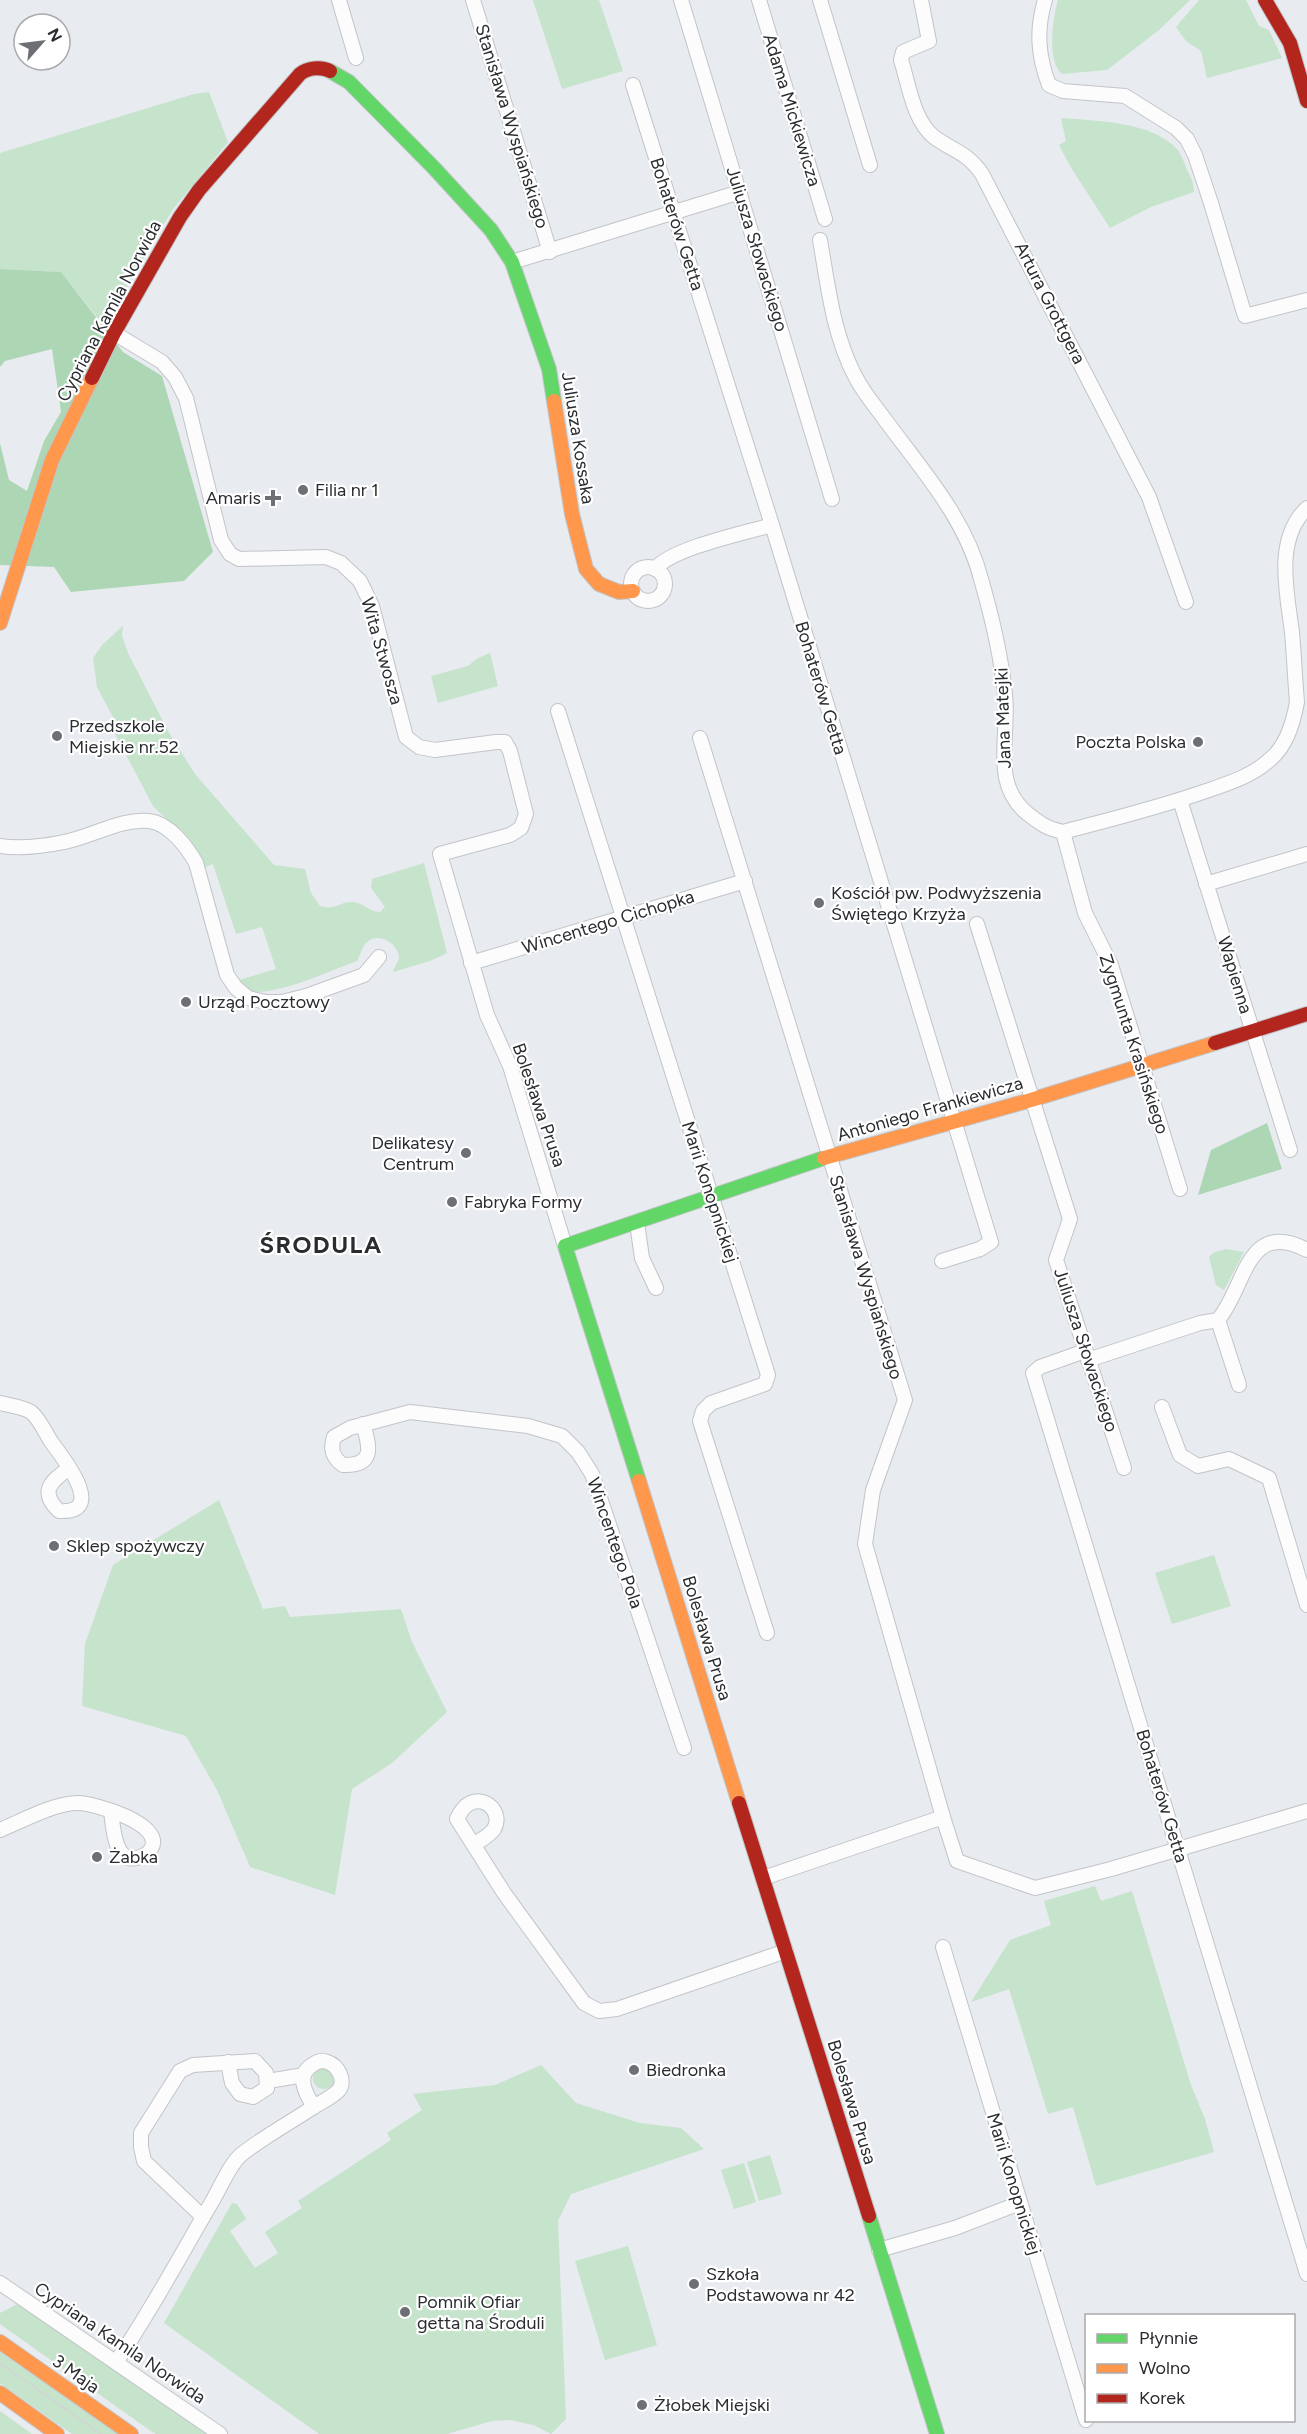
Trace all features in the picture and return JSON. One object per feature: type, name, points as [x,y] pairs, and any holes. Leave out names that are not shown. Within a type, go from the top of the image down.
[{"type":"street","points":[[339,0],[356,58]]},
{"type":"street","name":"Stanisława Wyspiańskiego","points":[[473,0],[550,252]]},
{"type":"street","name":"Juliusza Słowackiego","points":[[681,0],[832,499]]},
{"type":"street","name":"Adama Mickiewicza","points":[[759,0],[825,219]]},
{"type":"street","points":[[820,0],[870,165]]},
{"type":"street","name":"Artura Grottgera","points":[[921,0],[929,42],[903,51],[902,60],[918,115],[925,128],[936,138],[968,157],[982,174],[1149,497],[1186,602]]},
{"type":"street","points":[[1045,0],[1039,20],[1039,47],[1049,85],[1063,91],[1125,96],[1176,128],[1187,139],[1195,155],[1211,203],[1245,316],[1307,300]]},
{"type":"street","points":[[1265,0],[1290,43],[1307,101]]},
{"type":"street","name":"Cypriana Kamila Norwida","points":[[0,623],[52,460],[114,333],[180,217],[199,190],[300,74],[313,68],[325,68]]},
{"type":"street","name":"Juliusza Kossaka","points":[[325,68],[349,82],[434,168],[491,230],[512,262],[549,369],[572,514],[586,569],[599,584],[619,592],[633,591]]},
{"type":"street","name":"Bohaterów Getta","points":[[633,85],[772,525],[805,640],[991,1242],[980,1249],[942,1261]]},
{"type":"street","points":[[512,262],[740,192]]},
{"type":"street","name":"Jana Matejki","points":[[820,240],[830,304],[855,376],[958,521],[978,566],[999,651],[1006,698],[1005,781],[1011,796],[1023,810],[1045,828],[1063,832]]},
{"type":"street","name":"Wita Stwosza","points":[[114,333],[162,362],[175,377],[186,398],[221,540],[230,554],[239,559],[326,557],[341,563],[360,581],[372,606],[406,737],[419,747],[435,750],[505,742],[510,751],[526,814],[521,828],[510,835],[440,854]]},
{"type":"street","points":[[1063,832],[1180,800],[1235,781],[1268,762],[1286,740],[1302,700],[1285,580],[1288,542],[1292,528],[1307,508]]},
{"type":"street","points":[[655,569],[662,561],[712,542],[772,525]]},
{"type":"street","points":[[655,569],[664,579],[663,594],[651,601],[643,600],[633,591],[634,576],[639,570],[655,569]]},
{"type":"street","name":"Marii Konopnickiej","points":[[558,711],[768,1375],[765,1384],[711,1403],[703,1411],[700,1421],[767,1633]]},
{"type":"street","name":"Stanisława Wyspiańskiego","points":[[700,738],[905,1400],[873,1490],[865,1544],[957,1861],[1035,1888],[1054,1885],[1179,1850]]},
{"type":"street","name":"Wapienna","points":[[1180,800],[1290,1150]]},
{"type":"street","points":[[0,846],[65,842],[131,822],[151,821],[159,825],[173,834],[189,851],[196,863],[227,975],[236,988],[248,998],[266,1002],[282,1002],[306,996],[364,975],[379,957]]},
{"type":"street","name":"Zygmunta Krasińskiego","points":[[1063,832],[1085,914],[1111,965],[1180,1189]]},
{"type":"street","name":"Bolesława Prusa","points":[[440,854],[487,1016],[510,1066],[937,2434]]},
{"type":"street","points":[[1206,884],[1307,854]]},
{"type":"street","name":"Wincentego Cichopka","points":[[471,963],[745,881]]},
{"type":"street","name":"Juliusza Słowackiego","points":[[976,924],[1070,1218],[1056,1260],[1124,1468]]},
{"type":"street","name":"Antoniego Frankiewicza","points":[[565,1246],[829,1156],[1031,1100],[1142,1063],[1307,1014]]},
{"type":"street","points":[[637,1223],[642,1258],[656,1288]]},
{"type":"street","points":[[1239,1385],[1218,1320],[1252,1256],[1264,1245],[1278,1241],[1293,1242],[1307,1250]]},
{"type":"street","points":[[1087,1356],[1200,1323],[1218,1320]]},
{"type":"street","name":"Bohaterów Getta","points":[[1087,1356],[1040,1367],[1033,1373],[1307,2274]]},
{"type":"street","points":[[0,1403],[31,1412],[69,1468]]},
{"type":"street","points":[[1162,1407],[1180,1455],[1198,1466],[1229,1459],[1269,1478],[1307,1605]]},
{"type":"street","name":"Wincentego Pola","points":[[363,1424],[410,1412],[528,1426],[562,1436],[578,1452],[592,1474],[684,1748]]},
{"type":"street","points":[[0,1830],[63,1805],[79,1803],[111,1811]]},
{"type":"street","points":[[1179,1850],[1307,1811]]},
{"type":"street","points":[[763,1878],[943,1817]]},
{"type":"street","points":[[475,1844],[504,1893],[572,1988],[584,2003],[599,2011],[627,2005],[786,1951]]},
{"type":"street","name":"Marii Konopnickiej","points":[[943,1947],[1085,2414]]},
{"type":"street","points":[[203,2217],[144,2161],[141,2133],[180,2071],[193,2065],[228,2062],[255,2061],[266,2073],[267,2088],[258,2095],[246,2097],[240,2094],[232,2083],[228,2062]]},
{"type":"street","points":[[116,2362],[140,2326],[240,2156],[314,2107],[338,2091],[341,2086],[341,2077],[338,2070],[327,2061],[313,2064],[304,2075],[306,2095],[314,2107]]},
{"type":"street","points":[[268,2081],[304,2075]]},
{"type":"street","points":[[879,2250],[955,2228],[1020,2203]]},
{"type":"street","name":"Cypriana Kamila Norwida","points":[[0,2283],[220,2434]]},
{"type":"street","name":"3 Maja","points":[[0,2342],[131,2434]]},
{"type":"street","points":[[0,2393],[57,2434]]},
{"type":"green space","points":[[533,0],[599,0],[623,71],[562,89]]},
{"type":"green space","points":[[1058,0],[1190,0],[1159,30],[1107,70],[1062,74],[1057,68],[1052,49],[1054,17]]},
{"type":"green space","points":[[1199,0],[1246,0],[1259,26],[1269,30],[1282,58],[1207,78],[1201,51],[1186,41],[1176,27]]},
{"type":"green space","points":[[209,92],[228,142],[173,209],[104,326],[61,272],[0,269],[0,153],[194,94]]},
{"type":"green space","points":[[1061,118],[1122,124],[1153,133],[1166,140],[1180,154],[1192,181],[1194,192],[1151,207],[1110,228],[1059,145],[1066,141]]},
{"type":"green space","points":[[0,269],[61,272],[123,352],[162,376],[213,552],[184,581],[71,592],[54,567],[0,565],[0,443],[9,480],[27,491],[44,441],[61,412],[52,349],[5,361],[0,367]]},
{"type":"green space","points":[[123,626],[122,636],[129,655],[168,731],[195,774],[274,865],[305,869],[311,893],[320,906],[334,907],[353,902],[380,912],[385,907],[371,888],[372,879],[424,863],[447,953],[430,961],[393,972],[399,958],[398,953],[387,940],[376,938],[366,943],[357,961],[308,980],[283,988],[258,992],[249,990],[242,984],[239,980],[276,969],[262,927],[236,934],[213,864],[203,868],[180,832],[153,806],[111,726],[116,723],[97,687],[93,658],[103,644]]},
{"type":"green space","points":[[490,653],[498,686],[438,703],[431,676],[468,666],[478,658]]},
{"type":"green space","points":[[1267,1123],[1282,1169],[1198,1195],[1211,1150]]},
{"type":"green space","points":[[1226,1249],[1244,1252],[1224,1290],[1216,1285],[1209,1257],[1213,1253]]},
{"type":"green space","points":[[219,1500],[263,1609],[285,1606],[290,1617],[401,1609],[412,1642],[447,1712],[392,1763],[352,1789],[335,1895],[250,1867],[217,1790],[186,1736],[82,1706],[85,1644],[113,1565]]},
{"type":"green space","points":[[1214,1555],[1231,1606],[1172,1624],[1155,1573]]},
{"type":"green space","points":[[1095,1886],[1101,1901],[1132,1891],[1191,2085],[1205,2119],[1214,2152],[1096,2186],[1073,2107],[1048,2114],[1009,1989],[971,2002],[1010,1940],[1051,1925],[1044,1901]]},
{"type":"green space","points":[[541,2065],[576,2103],[640,2123],[681,2128],[704,2149],[571,2194],[558,2221],[566,2419],[551,2434],[533,2425],[510,2420],[492,2421],[447,2434],[319,2434],[164,2323],[232,2203],[237,2204],[246,2219],[230,2231],[255,2268],[278,2253],[265,2232],[302,2208],[298,2201],[391,2140],[387,2133],[422,2110],[413,2094],[495,2085]]},
{"type":"green space","points":[[320,2067],[328,2067],[335,2074],[335,2082],[328,2089],[320,2089],[313,2082],[313,2074]]},
{"type":"green space","points":[[770,2155],[782,2194],[759,2201],[747,2162]]},
{"type":"green space","points":[[744,2163],[756,2202],[734,2209],[721,2170]]},
{"type":"green space","points":[[628,2246],[657,2345],[605,2360],[575,2261]]},
{"type":"green space","points":[[18,2304],[206,2434],[156,2434],[148,2429],[0,2324],[0,2313]]},
{"type":"green space","points":[[0,2352],[118,2434],[72,2434],[0,2383]]},
{"type":"green space","points":[[0,2411],[32,2434],[0,2434]]},
{"type":"tram line","points":[[0,2363],[101,2434]]},
{"type":"traffic: fast","points":[[330,71],[349,82],[491,230],[512,262],[549,369],[554,401]]},
{"type":"traffic: fast","points":[[639,1481],[565,1246],[824,1158]]},
{"type":"traffic: fast","points":[[869,2216],[937,2434]]},
{"type":"traffic: slow","points":[[0,623],[52,460],[92,378]]},
{"type":"traffic: slow","points":[[554,401],[572,514],[586,569],[599,584],[619,592],[633,591]]},
{"type":"traffic: slow","points":[[824,1158],[1031,1100],[1215,1043]]},
{"type":"traffic: slow","points":[[639,1481],[739,1803]]},
{"type":"traffic: slow","points":[[0,2342],[131,2434]]},
{"type":"traffic: slow","points":[[0,2393],[57,2434]]},
{"type":"traffic: jam","points":[[1265,0],[1290,43],[1307,101]]},
{"type":"traffic: jam","points":[[92,378],[114,333],[180,217],[199,190],[300,74],[314,68],[330,71]]},
{"type":"traffic: jam","points":[[1215,1043],[1307,1014]]},
{"type":"traffic: jam","points":[[739,1803],[869,2216]]},
{"type":"place","name":"Filia nr 1","points":[[303,490]]},
{"type":"place","name":"Amaris","points":[[273,498]]},
{"type":"place","name":"Przedszkole Miejskie nr.52","points":[[57,736]]},
{"type":"place","name":"Poczta Polska","points":[[1198,742]]},
{"type":"place","name":"Kościół pw. Podwyższenia Świętego Krzyża","points":[[819,903]]},
{"type":"place","name":"Urząd Pocztowy","points":[[186,1002]]},
{"type":"place","name":"Delikatesy Centrum","points":[[466,1153]]},
{"type":"place","name":"Fabryka Formy","points":[[452,1202]]},
{"type":"place","name":"Sklep spożywczy","points":[[54,1546]]},
{"type":"place","name":"Żabka","points":[[97,1857]]},
{"type":"place","name":"Biedronka","points":[[634,2070]]},
{"type":"place","name":"Szkoła Podstawowa nr 42","points":[[694,2284]]},
{"type":"place","name":"Pomnik Ofiar getta na Środuli","points":[[405,2312]]},
{"type":"place","name":"Żłobek Miejski","points":[[642,2405]]},
{"type":"district","name":"ŚRODULA","points":[[321,1244]]}]
